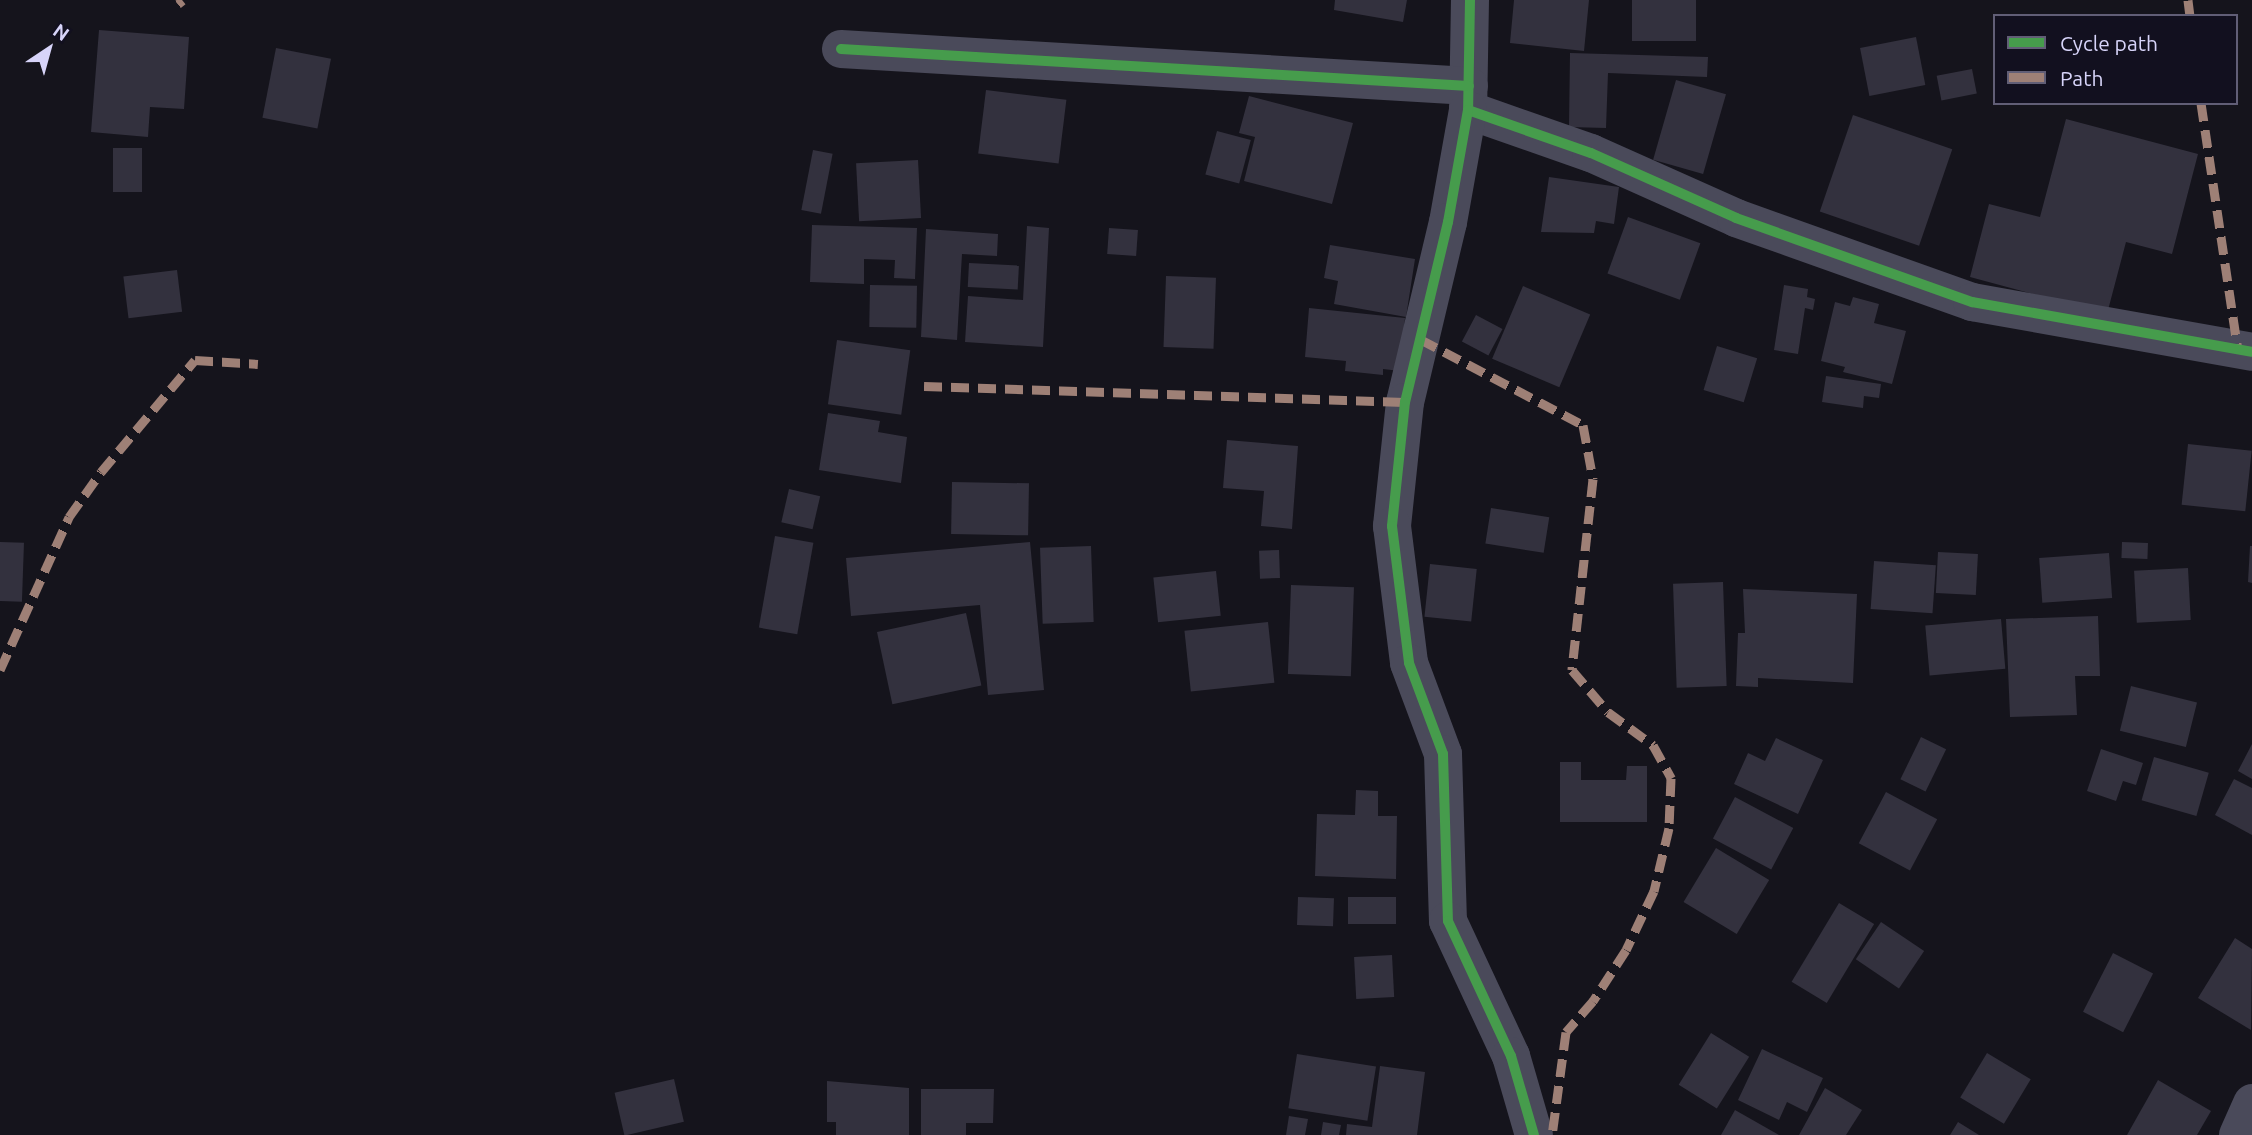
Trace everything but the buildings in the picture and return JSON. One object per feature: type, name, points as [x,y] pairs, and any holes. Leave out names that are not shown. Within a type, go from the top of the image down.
[{"type":"street","points":[[1470,0],[1469,98],[1448,222],[1405,402],[1392,526],[1409,663],[1443,754],[1448,921],[1511,1056],[1534,1135]]},
{"type":"street","points":[[841,49],[1469,98],[1736,218],[1972,302],[2252,352]]},
{"type":"street","points":[[2238,1135],[2252,1103]]},
{"type":"marked path","points":[[178,4],[183,0]]},
{"type":"marked path","points":[[2188,0],[2190,14]]},
{"type":"marked path","points":[[2201,105],[2238,350]]},
{"type":"marked path","points":[[1420,339],[1583,425],[1593,479],[1572,670],[1608,712],[1653,745],[1671,778],[1669,828],[1654,891],[1626,950],[1593,1001],[1566,1032],[1552,1135]]},
{"type":"marked path","points":[[0,670],[69,517],[101,472],[195,360],[258,364]]},
{"type":"marked path","points":[[924,386],[1405,402]]},
{"type":"cycle path","points":[[1470,0],[1468,110],[1591,153],[1736,218],[1972,302],[2252,352]]},
{"type":"cycle path","points":[[841,49],[1469,86]]},
{"type":"cycle path","points":[[1468,110],[1448,222],[1405,402],[1392,526],[1409,663],[1443,754],[1448,921],[1511,1056],[1534,1135]]}]
